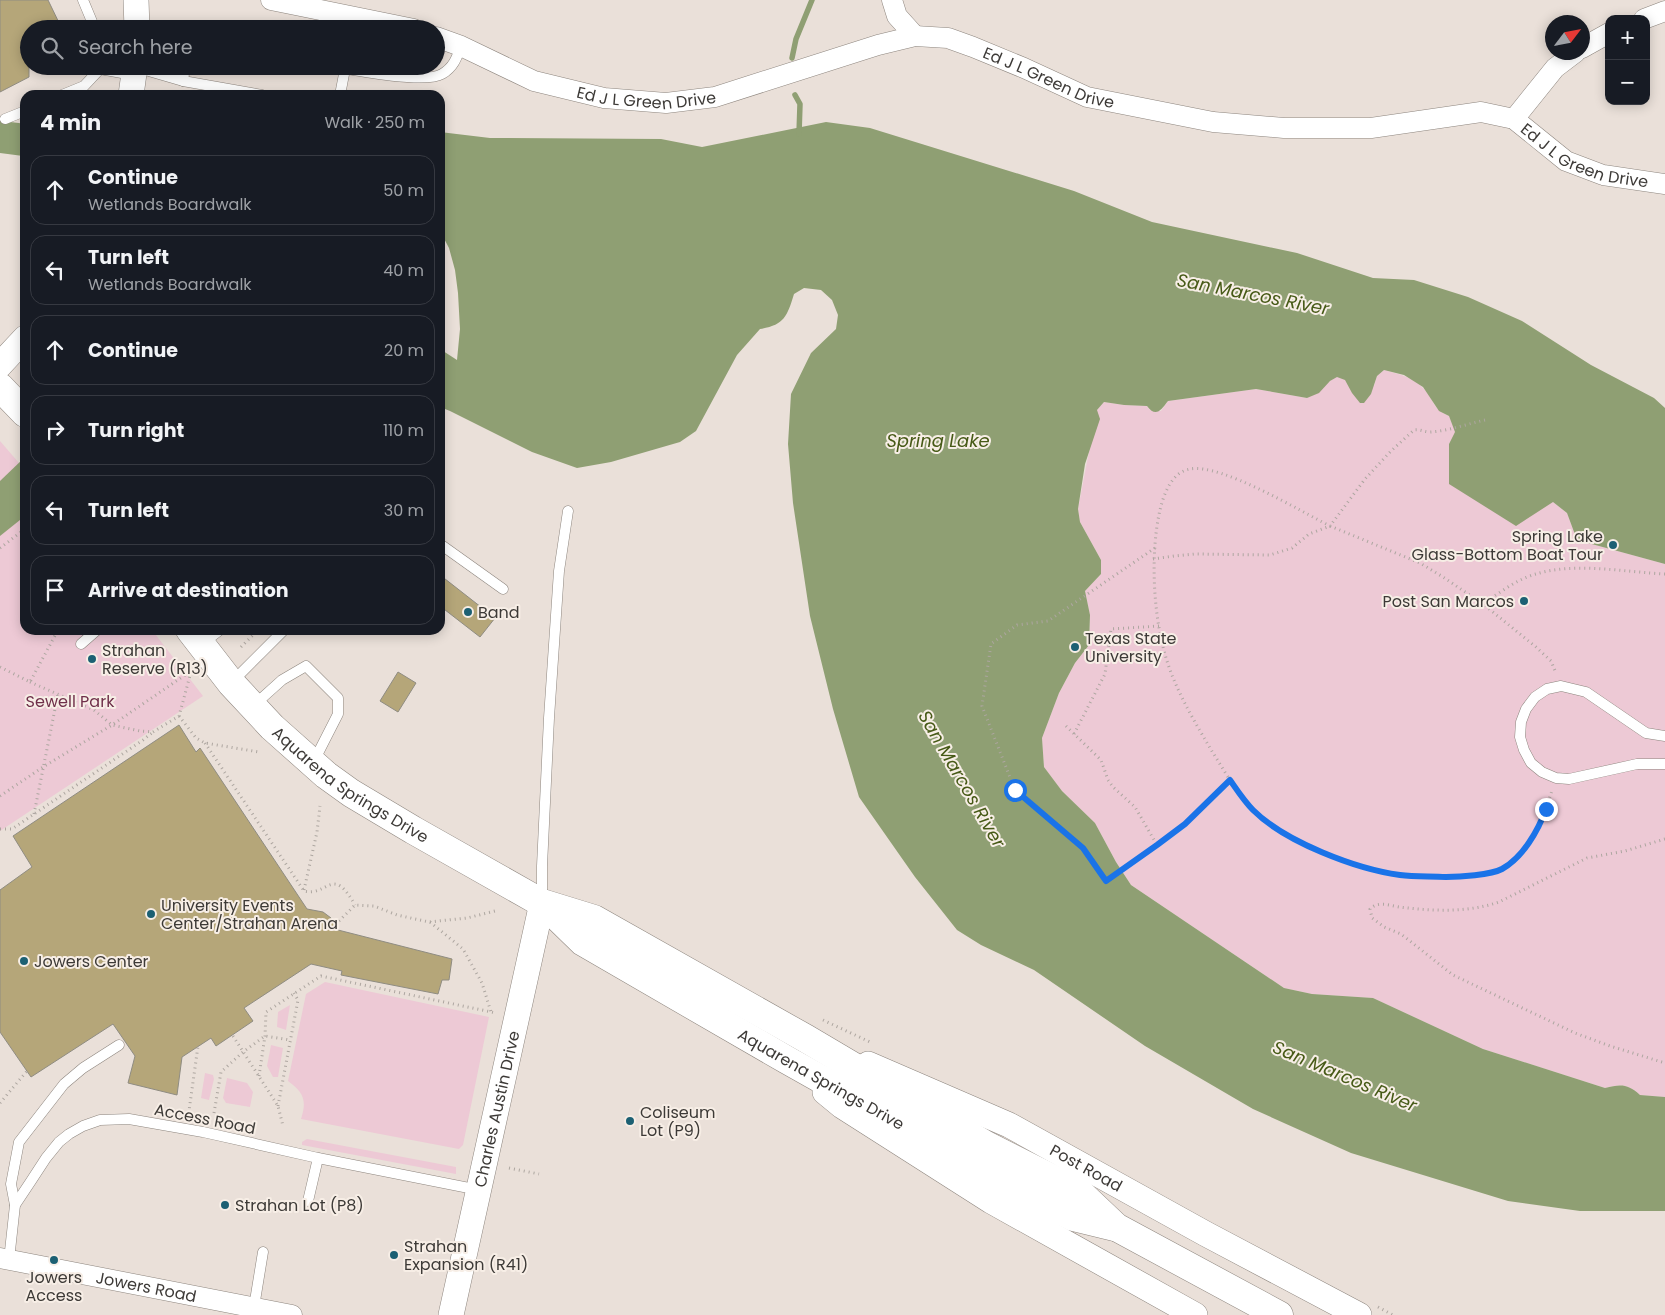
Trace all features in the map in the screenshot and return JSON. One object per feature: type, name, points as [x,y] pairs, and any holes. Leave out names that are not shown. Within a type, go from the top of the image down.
[{"type":"main road","points":[[0,386],[20,408]]},
{"type":"main road","name":"Aquarena Springs Drive","points":[[204,635],[231,683],[272,727],[312,764],[368,804],[542,902],[594,919],[805,1038],[986,1145],[1079,1192],[1116,1227],[1278,1315]]},
{"type":"main road","name":"Aquarena Springs Drive","points":[[542,902],[583,942],[787,1060],[998,1178],[1073,1217],[1116,1227]]},
{"type":"street","points":[[136,0],[137,20]]},
{"type":"street","points":[[271,0],[370,20]]},
{"type":"street","points":[[892,0],[897,16],[915,36]]},
{"type":"street","points":[[1650,17],[1665,11]]},
{"type":"street","points":[[1590,44],[1605,35]]},
{"type":"street","name":"Ed J L Green Drive","points":[[445,40],[534,81],[604,98],[666,103],[715,97],[878,45],[915,36],[948,38],[974,47],[1087,97],[1213,122],[1284,128],[1371,128],[1481,112],[1514,120],[1566,161],[1603,175],[1665,184]]},
{"type":"street","points":[[1514,120],[1555,68],[1566,60]]},
{"type":"street","points":[[0,365],[20,343]]},
{"type":"street","name":"Charles Austin Drive","points":[[451,1315],[542,902]]},
{"type":"street","name":"Post Road","points":[[805,1038],[1009,1125],[1206,1234],[1359,1315]]},
{"type":"street","points":[[787,1060],[842,1106],[991,1201],[1195,1315]]},
{"type":"street","name":"Jowers Road","points":[[4,1259],[292,1315]]},
{"type":"lane","points":[[83,0],[91,20]]},
{"type":"lane","points":[[445,72],[454,65],[461,46]]},
{"type":"lane","points":[[74,90],[84,86],[93,75]]},
{"type":"lane","points":[[183,81],[184,75]]},
{"type":"lane","points":[[341,90],[345,75]]},
{"type":"lane","points":[[384,75],[421,78],[441,75]]},
{"type":"lane","points":[[134,76],[183,81],[234,90]]},
{"type":"lane","points":[[5,119],[20,113]]},
{"type":"lane","points":[[542,902],[550,699],[559,572],[568,511]]},
{"type":"lane","points":[[445,548],[503,589]]},
{"type":"lane","points":[[81,644],[91,635]]},
{"type":"lane","points":[[231,683],[279,635]]},
{"type":"lane","points":[[252,706],[282,680],[306,666],[338,698],[338,714],[312,764]]},
{"type":"lane","points":[[1665,736],[1646,733],[1586,692],[1561,686],[1547,689],[1530,703],[1521,722],[1520,736],[1524,750],[1531,763],[1542,772],[1556,778],[1569,779],[1637,764],[1665,764]]},
{"type":"lane","points":[[16,1205],[10,1184],[19,1142],[64,1084],[83,1068],[119,1045]]},
{"type":"lane","name":"Access Road","points":[[4,1259],[16,1205],[46,1158],[59,1142],[70,1134],[83,1126],[100,1120],[129,1119],[187,1129],[318,1158],[479,1190]]},
{"type":"lane","points":[[308,1201],[318,1158]]},
{"type":"lane","points":[[254,1307],[263,1252]]},
{"type":"path","points":[[1153,559],[1195,554],[1270,555],[1292,548],[1309,534],[1330,526],[1365,479],[1414,430],[1418,429],[1428,432],[1485,420]]},
{"type":"path","points":[[1556,778],[1542,820],[1516,859],[1500,870],[1455,877],[1401,875],[1374,870],[1330,855],[1288,836],[1269,823],[1254,811],[1230,780],[1204,737],[1166,660],[1159,626],[1153,559],[1163,496],[1170,483],[1182,471],[1192,468],[1206,468],[1265,492],[1330,526],[1420,563],[1483,604],[1536,646],[1551,661],[1561,686]]},
{"type":"path","points":[[0,548],[20,533]]},
{"type":"path","points":[[1155,548],[1048,621],[1016,625],[991,644],[982,706],[1015,790],[1083,848],[1106,881],[1185,824],[1230,780]]},
{"type":"path","points":[[1483,604],[1514,584],[1534,574],[1552,570],[1572,568],[1665,574]]},
{"type":"path","points":[[1074,734],[1105,674],[1111,629],[1159,626]]},
{"type":"path","points":[[30,682],[55,635]]},
{"type":"path","points":[[241,647],[253,635]]},
{"type":"path","points":[[0,666],[30,682],[94,710],[112,725],[153,732]]},
{"type":"path","points":[[0,796],[112,725],[191,671],[179,716],[12,830],[0,829]]},
{"type":"path","points":[[34,815],[58,694]]},
{"type":"path","points":[[179,716],[196,738],[204,743],[259,752]]},
{"type":"path","points":[[1066,726],[1101,760],[1108,780],[1135,808],[1157,845]]},
{"type":"path","points":[[204,743],[304,891],[310,892],[328,885],[339,885],[347,891],[355,905]]},
{"type":"path","points":[[304,891],[318,832],[320,806]]},
{"type":"path","points":[[1665,839],[1625,851],[1587,858],[1499,902],[1484,907],[1431,911],[1384,904],[1374,905],[1370,909],[1372,918],[1384,927],[1401,934],[1453,975],[1575,1033],[1610,1046],[1665,1062]]},
{"type":"path","points":[[339,921],[355,905],[374,906],[397,915],[429,922],[467,918],[495,911]]},
{"type":"path","points":[[429,922],[463,949],[482,983],[491,1012]]},
{"type":"path","points":[[259,1076],[266,1036],[266,1012],[321,976],[497,1014]]},
{"type":"path","points":[[278,1106],[298,1000],[294,993]]},
{"type":"path","points":[[233,1036],[278,1106],[284,1126]]},
{"type":"path","points":[[214,1113],[221,1072],[243,1052],[266,1036],[290,1040]]},
{"type":"path","points":[[187,1129],[198,1046]]},
{"type":"path","points":[[0,1103],[27,1072]]},
{"type":"path","points":[[509,1168],[540,1174]]},
{"type":"green space","points":[[1384,370],[1415,381],[1427,392],[1436,407],[1449,416],[1456,432],[1449,444],[1553,502],[1567,513],[1577,540],[1665,564],[1665,1097],[1640,1095],[1624,1086],[1605,1088],[1483,1049],[1373,998],[1312,994],[1284,988],[1131,885],[1095,823],[1062,791],[1044,767],[1042,738],[1059,693],[1075,663],[1089,645],[1090,615],[1085,591],[1101,574],[1101,560],[1080,522],[1078,509],[1097,410],[1104,402],[1147,406],[1150,410],[1161,411],[1168,401],[1256,389],[1307,398],[1337,376],[1374,386],[1377,376]]},
{"type":"green space","name":"Sewell Park","points":[[0,441],[20,464],[20,635],[156,635],[203,696],[0,831]]},
{"type":"green space","points":[[325,982],[489,1017],[463,1145],[459,1149],[301,1119],[304,1107],[303,1097],[298,1089],[288,1081],[306,994]]},
{"type":"green space","points":[[290,1005],[286,1030],[277,1027],[278,1012]]},
{"type":"green space","points":[[271,1045],[283,1048],[278,1077],[273,1077],[267,1066]]},
{"type":"green space","points":[[205,1073],[213,1075],[214,1079],[209,1100],[201,1098]]},
{"type":"green space","points":[[227,1078],[247,1083],[253,1092],[250,1107],[226,1103],[223,1098]]},
{"type":"green space","points":[[307,1139],[456,1167],[456,1174],[302,1145],[302,1142]]},
{"type":"water","name":"Spring Lake","points":[[826,122],[870,128],[1074,191],[1152,222],[1297,253],[1373,278],[1414,280],[1468,297],[1522,321],[1591,365],[1654,398],[1665,408],[1665,564],[1577,540],[1567,513],[1553,502],[1516,526],[1449,484],[1449,444],[1455,432],[1449,416],[1439,411],[1423,387],[1404,375],[1384,370],[1377,376],[1371,394],[1364,403],[1360,403],[1345,380],[1337,377],[1330,381],[1319,393],[1307,398],[1256,389],[1168,401],[1161,410],[1156,412],[1150,410],[1147,406],[1104,402],[1097,410],[1100,419],[1085,464],[1078,509],[1080,522],[1101,560],[1101,574],[1085,591],[1090,615],[1089,645],[1075,663],[1059,693],[1042,738],[1044,767],[1062,791],[1095,823],[1131,885],[1284,988],[1312,994],[1373,998],[1483,1049],[1605,1088],[1624,1086],[1640,1095],[1665,1097],[1665,1211],[1580,1211],[1508,1201],[1351,1153],[1253,1109],[1145,1046],[1034,970],[981,945],[957,930],[915,877],[859,797],[833,709],[810,616],[793,503],[788,444],[791,394],[811,353],[836,329],[838,315],[832,300],[821,290],[804,288],[794,294],[783,319],[774,325],[760,329],[737,355],[696,431],[680,442],[611,462],[577,468],[532,452],[445,409],[445,352],[457,360],[460,329],[455,270],[445,240],[445,133],[490,138],[661,139],[702,147]]},
{"type":"water","points":[[20,462],[20,520],[0,536],[0,481]]},
{"type":"building","points":[[0,0],[48,0],[58,20],[20,20],[20,75],[29,75],[29,77],[0,92]]},
{"type":"building","name":"Band","points":[[445,579],[495,618],[480,637],[445,610]]},
{"type":"building","points":[[398,672],[416,683],[398,712],[380,701]]},
{"type":"building","name":"University Events Center/Strahan Arena","points":[[179,725],[196,752],[200,748],[307,909],[323,912],[331,918],[338,930],[452,959],[449,980],[442,980],[438,994],[341,975],[342,971],[311,964],[244,1008],[253,1021],[216,1046],[211,1038],[182,1057],[177,1095],[128,1083],[135,1056],[113,1024],[31,1077],[0,1032],[0,890],[32,867],[13,836]]},
{"type":"waterway","points":[[792,58],[796,39],[812,0]]},
{"type":"waterway","points":[[795,95],[800,104],[799,134]]},
{"type":"waterway","points":[[0,137],[20,139]]},
{"type":"place","name":"Spring Lake Glass-Bottom Boat Tour","points":[[1613,545]]},
{"type":"place","name":"Post San Marcos","points":[[1524,601]]},
{"type":"place","name":"Band","points":[[468,612]]},
{"type":"place","name":"Texas State University","points":[[1075,647]]},
{"type":"place","name":"Strahan Reserve (R13)","points":[[92,659]]},
{"type":"place","name":"University Events Center/Strahan Arena","points":[[151,914]]},
{"type":"place","name":"Jowers Center","points":[[24,961]]},
{"type":"place","name":"Coliseum Lot (P9)","points":[[630,1121]]},
{"type":"place","name":"Strahan Lot (P8)","points":[[225,1205]]},
{"type":"place","name":"Strahan Expansion (R41)","points":[[394,1255]]},
{"type":"place","name":"Jowers Access","points":[[54,1260]]},
{"type":"route","points":[[1015,790],[1083,848],[1106,881],[1185,824],[1230,780],[1254,811],[1288,836],[1330,855],[1374,870],[1401,875],[1455,877],[1500,870],[1516,859],[1542,820],[1546,809]]},
{"type":"water label","name":"San Marcos River","points":[[1253,294]]},
{"type":"water label","name":"San Marcos River","points":[[962,779]]},
{"type":"water label","name":"San Marcos River","points":[[1345,1076]]}]
